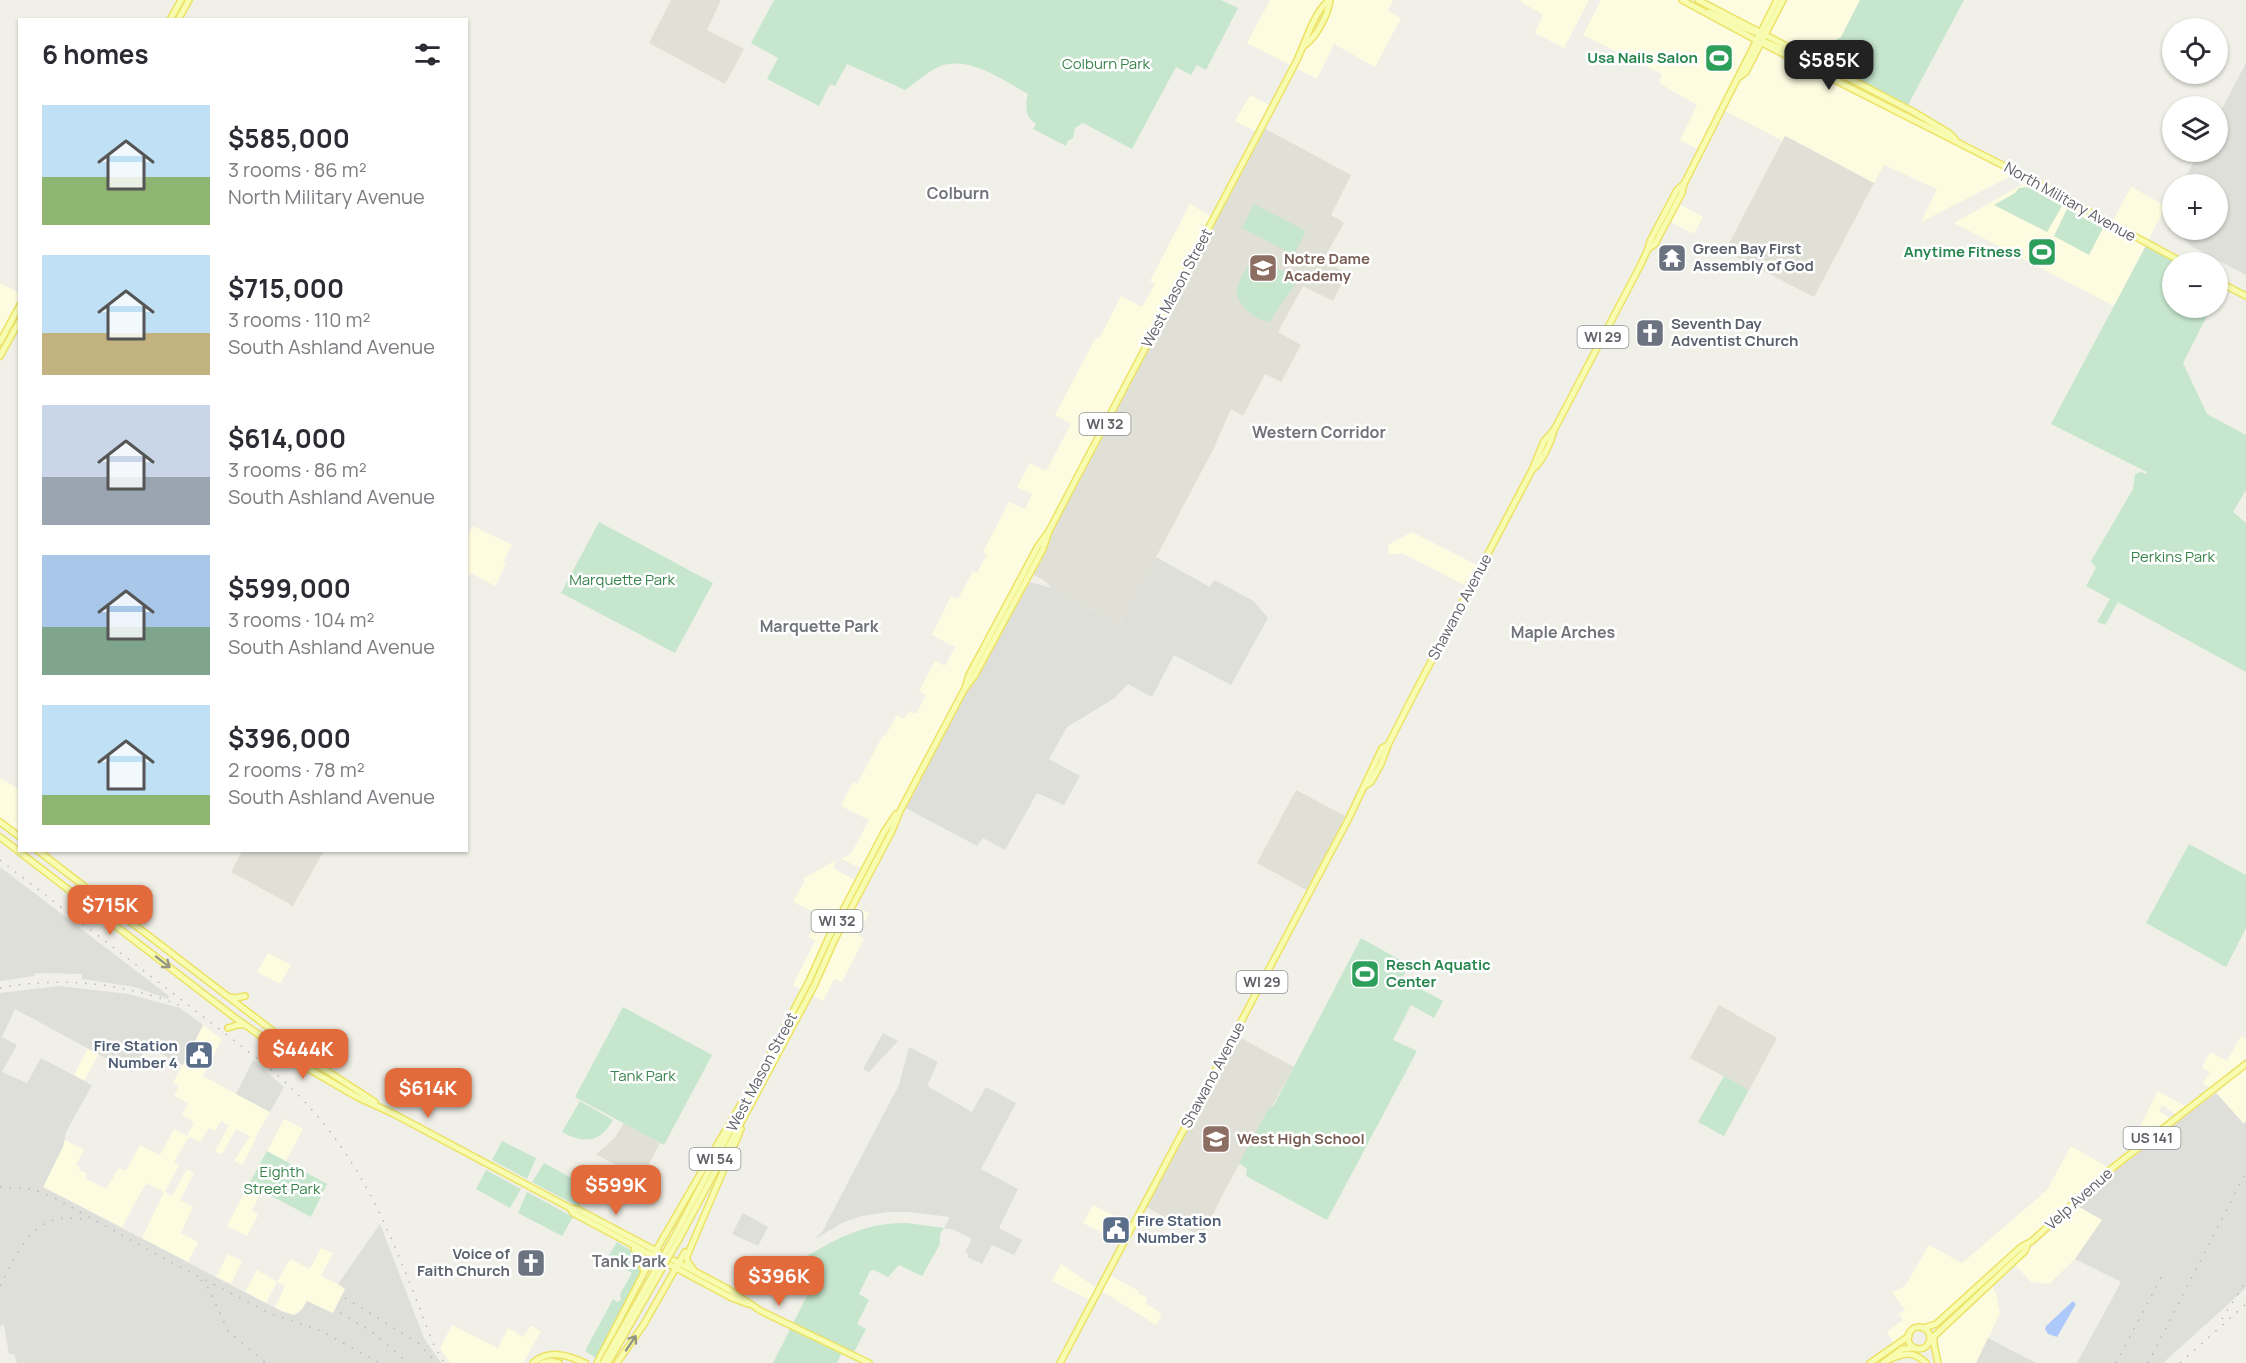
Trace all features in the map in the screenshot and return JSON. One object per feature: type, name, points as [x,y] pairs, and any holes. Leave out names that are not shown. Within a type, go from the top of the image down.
[{"type":"main road","points":[[171,18],[181,0]]},
{"type":"main road","points":[[179,18],[189,0]]},
{"type":"main road","name":"West Mason Street","points":[[608,1363],[758,1084],[814,986],[838,930],[892,831],[900,811],[965,688],[969,675],[1038,546],[1049,531],[1324,5],[1330,0]]},
{"type":"main road","points":[[1682,0],[1761,38]]},
{"type":"main road","points":[[1698,0],[1761,38]]},
{"type":"main road","name":"Shawano Avenue","points":[[1761,38],[1777,0]]},
{"type":"main road","name":"Shawano Avenue","points":[[1060,1363],[1365,786],[1371,782],[1387,752],[1388,745],[1532,470],[1544,441],[1554,430],[1648,249],[1650,241],[1677,190],[1684,184],[1738,78],[1740,69],[1783,0]]},
{"type":"main road","name":"North Military Avenue","points":[[1761,38],[1817,62],[1912,111],[1948,133],[1958,142]]},
{"type":"main road","name":"North Military Avenue","points":[[1761,38],[2163,252]]},
{"type":"main road","points":[[2228,287],[2246,296]]},
{"type":"main road","points":[[0,342],[18,309]]},
{"type":"main road","points":[[0,356],[18,324]]},
{"type":"main road","points":[[0,822],[18,836]]},
{"type":"main road","points":[[0,837],[18,851]]},
{"type":"main road","points":[[20,852],[248,1027],[308,1069],[570,1209],[573,1213],[630,1244],[680,1263],[736,1294],[748,1304]]},
{"type":"main road","points":[[40,852],[312,1061],[392,1113]]},
{"type":"main road","points":[[226,996],[236,998],[245,996]]},
{"type":"main road","points":[[228,1028],[239,1024],[248,1027]]},
{"type":"main road","points":[[308,1069],[312,1061]]},
{"type":"main road","name":"Velp Avenue","points":[[1923,1329],[1936,1324],[2111,1169],[2246,1064]]},
{"type":"main road","name":"WI 32","points":[[680,1263],[697,1229],[758,1084]]},
{"type":"main road","name":"WI 32","points":[[654,1253],[750,1089],[758,1084]]},
{"type":"main road","points":[[570,1209],[575,1208],[732,1299],[748,1304],[869,1363]]},
{"type":"main road","points":[[694,1271],[687,1262],[687,1256],[697,1229]]},
{"type":"main road","name":"West Mason Street","points":[[603,1363],[676,1238]]},
{"type":"main road","points":[[630,1244],[644,1261],[640,1279]]},
{"type":"main road","name":"Velp Avenue","points":[[1932,1338],[2025,1251],[2027,1245]]},
{"type":"main road","points":[[597,1363],[654,1253]]},
{"type":"main road","points":[[617,1363],[644,1324],[680,1263]]},
{"type":"main road","points":[[1870,1363],[1909,1336],[1914,1329],[1923,1329],[1932,1338],[1938,1363]]},
{"type":"main road","points":[[1909,1336],[1910,1343],[1915,1348]]},
{"type":"main road","points":[[1885,1362],[1902,1349],[1923,1348],[1932,1338]]},
{"type":"main road","points":[[1885,1362],[1910,1353],[1926,1363]]},
{"type":"main road","points":[[533,1363],[541,1357],[555,1354],[585,1363]]},
{"type":"main road","points":[[542,1363],[551,1361],[559,1363]]},
{"type":"shaded area","points":[[671,0],[721,0],[707,30],[744,49],[725,84],[649,43]]},
{"type":"shaded area","points":[[1270,0],[1393,0],[1388,11],[1401,18],[1375,67],[1334,44],[1317,79],[1247,43]]},
{"type":"shaded area","points":[[1521,0],[1589,0],[1564,48],[1535,33],[1543,15]]},
{"type":"shaded area","points":[[1601,0],[1682,0],[2017,173],[1921,222],[1937,189],[1884,165],[1874,183],[1786,136],[1783,141],[1723,110],[1701,151],[1680,140],[1697,105],[1659,83],[1662,74],[1583,35]]},
{"type":"shaded area","points":[[1707,0],[1860,0],[1828,65]]},
{"type":"shaded area","points":[[2246,63],[2246,275],[2228,266],[2228,252],[2202,252],[2185,240],[2228,240],[2228,174],[2187,174],[2194,162],[2228,162],[2228,97]]},
{"type":"shaded area","points":[[1250,95],[1269,105],[1255,131],[1235,121]]},
{"type":"shaded area","points":[[1262,127],[1351,175],[1331,215],[1344,223],[1323,260],[1347,273],[1333,301],[1303,286],[1278,332],[1301,345],[1281,382],[1265,374],[1243,416],[1231,409],[1213,450],[1120,625],[1052,588],[1045,581],[1030,573]]},
{"type":"shaded area","points":[[1785,136],[1874,183],[1814,297],[1725,251]]},
{"type":"shaded area","points":[[2030,180],[2111,224],[2131,187],[2162,204],[2162,214],[2114,306],[1954,223]]},
{"type":"shaded area","points":[[1677,203],[1703,217],[1694,234],[1667,220]]},
{"type":"shaded area","points":[[1190,204],[1214,218],[1073,485],[1038,546],[875,862],[867,871],[841,859],[851,854],[869,820],[841,806],[853,782],[857,784],[883,735],[885,736],[897,715],[904,719],[909,711],[916,714],[926,695],[919,691],[935,661],[945,666],[955,647],[932,635],[951,596],[958,599],[973,571],[977,573],[987,554],[983,552],[1009,502],[1025,509],[1032,494],[1017,487],[1030,463],[1046,471],[1071,424],[1055,415],[1095,339],[1100,337],[1121,296],[1142,307],[1155,284],[1150,281]]},
{"type":"shaded area","points":[[0,283],[18,292],[18,307],[0,342]]},
{"type":"shaded area","points":[[473,526],[512,545],[503,562],[506,564],[495,586],[471,573],[468,578],[468,536]]},
{"type":"shaded area","points":[[1412,532],[1481,567],[1470,588],[1402,553],[1389,555],[1388,545]]},
{"type":"shaded area","points":[[1156,557],[1210,587],[1214,580],[1254,601],[1268,618],[1231,685],[1174,655],[1152,697],[1128,684],[1115,698],[1067,727],[1049,759],[1080,776],[1064,805],[1037,793],[1005,850],[983,838],[977,846],[902,806],[965,688],[1030,582],[1052,588],[1120,625]]},
{"type":"shaded area","points":[[0,778],[18,788],[18,836],[0,822]]},
{"type":"shaded area","points":[[1296,790],[1349,818],[1310,892],[1257,863]]},
{"type":"shaded area","points":[[241,852],[323,852],[292,907],[231,872]]},
{"type":"shaded area","points":[[836,860],[833,868],[860,883],[850,903],[869,913],[858,935],[864,939],[842,982],[834,979],[823,1001],[793,985],[815,941],[808,937],[820,915],[793,902],[805,880],[803,879]]},
{"type":"shaded area","points":[[0,867],[169,996],[168,999],[135,987],[82,979],[82,974],[36,973],[34,976],[0,981]]},
{"type":"shaded area","points":[[268,953],[291,965],[280,984],[257,972]]},
{"type":"shaded area","points":[[59,986],[128,994],[180,1008],[203,1025],[183,1065],[148,1047],[131,1072],[15,1009],[2,1037],[17,1045],[2,1072],[27,1083],[41,1058],[92,1085],[66,1132],[63,1147],[43,1187],[283,1312],[294,1315],[300,1312],[307,1301],[333,1313],[345,1289],[338,1284],[380,1224],[424,1338],[441,1363],[17,1363],[14,1354],[9,1354],[4,1325],[0,1326],[0,993]]},
{"type":"shaded area","points":[[1719,1005],[1777,1038],[1749,1090],[1690,1058]]},
{"type":"shaded area","points":[[203,1025],[222,1039],[203,1076],[270,1112],[242,1165],[234,1161],[250,1136],[236,1129],[222,1154],[215,1151],[229,1125],[221,1121],[215,1131],[209,1128],[200,1142],[189,1137],[174,1162],[179,1165],[165,1192],[172,1196],[187,1169],[194,1173],[180,1200],[193,1207],[181,1233],[198,1242],[188,1262],[142,1238],[164,1192],[146,1183],[122,1227],[43,1187],[65,1140],[84,1150],[76,1165],[80,1167],[79,1170],[87,1173],[85,1178],[106,1189],[119,1168],[126,1171],[140,1145],[160,1155],[174,1129],[187,1136],[194,1122],[182,1115],[188,1103],[174,1096],[179,1086],[173,1083]]},
{"type":"shaded area","points":[[883,1033],[898,1041],[869,1072],[863,1069]]},
{"type":"shaded area","name":"West High School","points":[[1234,1034],[1294,1067],[1225,1190],[1202,1237],[1144,1206]]},
{"type":"shaded area","points":[[2241,1036],[2246,1039],[2246,1059],[2227,1074],[2213,1090],[2203,1083],[2210,1072],[2202,1068],[2210,1052],[2227,1061]]},
{"type":"shaded area","points":[[909,1047],[938,1062],[927,1086],[972,1112],[986,1087],[1016,1103],[981,1169],[1018,1189],[999,1228],[1022,1240],[1014,1255],[992,1245],[982,1264],[967,1257],[969,1254],[965,1252],[972,1239],[952,1229],[944,1228],[950,1217],[909,1212],[862,1216],[844,1222],[813,1240],[822,1232],[899,1085]]},
{"type":"shaded area","points":[[88,1048],[99,1054],[84,1081],[74,1075]]},
{"type":"shaded area","points":[[253,1060],[284,1087],[270,1112],[236,1094]]},
{"type":"shaded area","points":[[2246,1068],[2246,1121],[2244,1124],[2216,1093]]},
{"type":"shaded area","points":[[2158,1091],[2188,1110],[2180,1117],[2162,1105],[2159,1111],[2174,1121],[2132,1149],[2131,1144]]},
{"type":"shaded area","points":[[2216,1093],[2244,1124],[2246,1121],[2246,1288],[2163,1363],[2077,1363],[2121,1282],[2075,1259],[2102,1220],[2074,1204],[2136,1152]]},
{"type":"shaded area","points":[[284,1119],[303,1129],[286,1161],[267,1151]]},
{"type":"shaded area","points":[[624,1123],[660,1143],[641,1179],[596,1154],[614,1139]]},
{"type":"shaded area","points":[[2071,1146],[2111,1169],[2074,1204],[2103,1220],[2075,1259],[2049,1284],[2031,1282],[2014,1264],[2064,1218],[2074,1205],[2021,1247],[1936,1324],[1914,1329],[1896,1346],[1887,1332],[1903,1320],[1899,1314],[1905,1310],[1892,1292],[1905,1286],[1929,1245],[1962,1263],[2047,1190]]},
{"type":"shaded area","points":[[249,1184],[262,1191],[252,1210],[258,1215],[247,1236],[227,1226]]},
{"type":"shaded area","points":[[1093,1205],[1134,1226],[1124,1244],[1083,1223]]},
{"type":"shaded area","points":[[743,1213],[768,1227],[758,1246],[732,1234]]},
{"type":"shaded area","points":[[321,1248],[333,1253],[321,1276],[346,1288],[333,1313],[304,1307],[294,1315],[275,1308],[285,1286],[277,1282],[290,1259],[310,1269]]},
{"type":"shaded area","points":[[228,1254],[242,1261],[231,1284],[216,1277]]},
{"type":"shaded area","points":[[1061,1264],[1100,1290],[1094,1302],[1052,1281]]},
{"type":"shaded area","points":[[257,1270],[277,1282],[266,1303],[245,1292]]},
{"type":"shaded area","points":[[1108,1274],[1139,1291],[1138,1293],[1148,1298],[1145,1303],[1162,1314],[1156,1325],[1100,1290]]},
{"type":"shaded area","points":[[1991,1285],[1996,1293],[2000,1313],[1976,1363],[1938,1363],[1934,1344],[1940,1329]]},
{"type":"shaded area","points":[[452,1325],[498,1348],[508,1328],[523,1337],[531,1326],[541,1331],[523,1363],[450,1363],[440,1348]]},
{"type":"shaded area","points":[[1988,1338],[2036,1363],[1976,1363]]},
{"type":"green space","name":"Colburn Park","points":[[774,0],[1221,0],[1238,8],[1206,70],[1197,65],[1191,75],[1176,67],[1132,149],[1083,123],[1075,128],[1073,138],[1066,146],[1033,129],[1036,124],[1027,111],[1028,94],[984,70],[960,64],[948,64],[936,68],[905,90],[847,64],[835,86],[830,84],[819,106],[767,79],[778,58],[751,43]]},
{"type":"green space","points":[[1860,0],[1964,0],[1908,105],[1828,65],[1836,40],[1841,37]]},
{"type":"green space","points":[[2028,187],[2062,206],[2047,232],[1994,205],[2015,193],[2019,188]]},
{"type":"green space","points":[[1254,204],[1306,231],[1294,255],[1242,228]]},
{"type":"green space","points":[[2067,209],[2103,228],[2089,255],[2054,236]]},
{"type":"green space","name":"Perkins Park","points":[[2147,244],[2163,252],[2162,318],[2206,318],[2183,363],[2207,414],[2246,435],[2246,490],[2233,512],[2246,523],[2246,672],[2118,602],[2105,625],[2097,622],[2110,599],[2086,586],[2096,568],[2091,561],[2133,489],[2135,474],[2141,472],[2146,474],[2147,472],[2051,424]]},
{"type":"green space","points":[[1252,260],[1283,271],[1294,277],[1296,283],[1269,322],[1250,313],[1242,305],[1237,295],[1239,282]]},
{"type":"green space","name":"Marquette Park","points":[[599,522],[713,583],[675,653],[561,593]]},
{"type":"green space","points":[[2189,844],[2246,875],[2246,928],[2226,967],[2146,923]]},
{"type":"green space","points":[[1361,938],[1409,965],[1402,979],[1443,1001],[1434,1018],[1411,1005],[1393,1040],[1417,1051],[1327,1220],[1246,1176],[1247,1169],[1239,1163],[1269,1108],[1274,1105]]},
{"type":"green space","name":"Tank Park","points":[[623,1007],[712,1055],[664,1145],[575,1097]]},
{"type":"green space","points":[[1724,1076],[1749,1090],[1724,1136],[1698,1122]]},
{"type":"green space","points":[[580,1101],[613,1120],[608,1128],[597,1137],[584,1140],[562,1132]]},
{"type":"green space","points":[[502,1141],[536,1158],[527,1179],[492,1160]]},
{"type":"green space","name":"Eighth Street Park","points":[[267,1151],[327,1184],[311,1217],[249,1184]]},
{"type":"green space","points":[[544,1163],[590,1188],[579,1207],[532,1182]]},
{"type":"green space","points":[[486,1170],[521,1189],[510,1208],[476,1189]]},
{"type":"green space","points":[[527,1192],[573,1217],[562,1236],[518,1213]]},
{"type":"green space","points":[[894,1223],[944,1228],[940,1234],[940,1244],[922,1276],[899,1265],[888,1277],[874,1270],[870,1271],[859,1294],[869,1300],[857,1324],[866,1329],[854,1352],[844,1348],[837,1363],[773,1363],[816,1278],[801,1267],[792,1267],[794,1264],[860,1230]]},
{"type":"green space","points":[[617,1242],[640,1256],[640,1272],[597,1359],[585,1351],[613,1299],[617,1302],[621,1300],[620,1294],[632,1273],[607,1259]]},
{"type":"water","points":[[2073,1301],[2076,1304],[2057,1337],[2048,1334],[2046,1326]]},
{"type":"railway","points":[[0,860],[262,1062],[296,1092],[348,1156],[368,1190],[402,1263],[433,1343],[444,1363]]},
{"type":"railway","points":[[0,988],[22,984],[70,982],[94,984],[164,999],[185,1008]]},
{"type":"railway","points":[[2148,1363],[2246,1172]]},
{"type":"railway","points":[[0,1187],[32,1189],[51,1196],[269,1313],[321,1331],[380,1363]]},
{"type":"railway","points":[[0,1286],[22,1246],[41,1226],[53,1220],[68,1218],[85,1220]]},
{"type":"railway","points":[[2116,1363],[2162,1276]]},
{"type":"railway","points":[[201,1280],[209,1289],[228,1331],[266,1363]]},
{"type":"railway","points":[[2222,1319],[2246,1281]]},
{"type":"railway","points":[[345,1298],[418,1343],[437,1363]]},
{"type":"railway","points":[[2180,1363],[2246,1304]]},
{"type":"railway","points":[[340,1313],[371,1331],[408,1363]]},
{"type":"place","name":"Usa Nails Salon","points":[[1719,58]]},
{"type":"place","name":"Anytime Fitness","points":[[2042,252]]},
{"type":"place","name":"Green Bay First Assembly of God","points":[[1672,258]]},
{"type":"place","name":"Notre Dame Academy","points":[[1263,268]]},
{"type":"place","name":"Seventh Day Adventist Church","points":[[1650,333]]},
{"type":"place","name":"Resch Aquatic Center","points":[[1365,974]]},
{"type":"place","name":"Fire Station Number 4","points":[[199,1055]]},
{"type":"place","name":"West High School","points":[[1216,1139]]},
{"type":"place","name":"Fire Station Number 3","points":[[1116,1230]]},
{"type":"place","name":"Voice of Faith Church","points":[[531,1263]]},
{"type":"district","name":"Colburn","points":[[958,193]]},
{"type":"district","name":"Western Corridor","points":[[1319,432]]},
{"type":"district","name":"Marquette Park","points":[[819,626]]},
{"type":"district","name":"Maple Arches","points":[[1563,632]]},
{"type":"district","name":"Tank Park","points":[[629,1261]]}]
